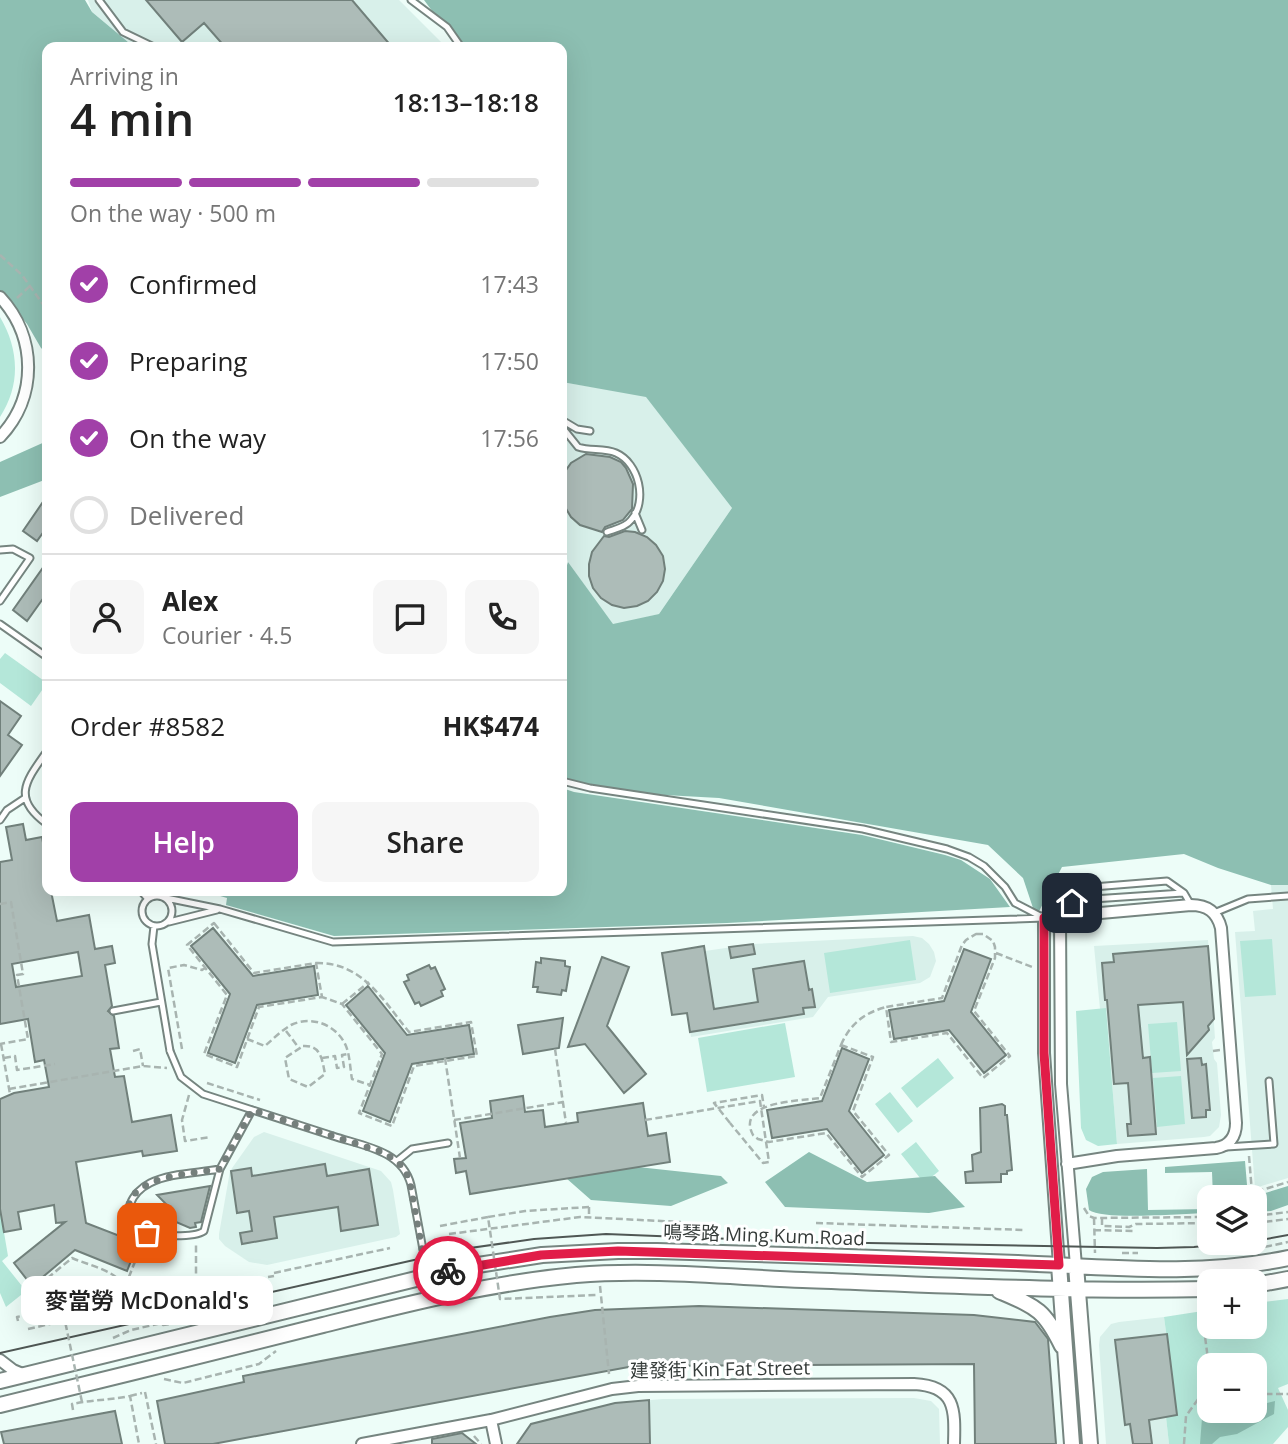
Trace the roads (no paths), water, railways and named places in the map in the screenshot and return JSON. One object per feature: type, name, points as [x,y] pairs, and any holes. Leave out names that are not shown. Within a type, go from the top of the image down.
[{"type":"main road","name":"鳴琴路 Ming Kum Road","points":[[0,1381],[427,1276],[529,1257],[618,1251],[1212,1268],[1288,1258]]},
{"type":"main road","points":[[1059,1265],[1072,1444]]},
{"type":"main road","points":[[1076,1266],[1090,1444]]},
{"type":"main road","points":[[0,1405],[432,1298],[518,1281],[619,1273],[1078,1290],[1197,1289]]},
{"type":"main road","points":[[1267,1283],[1288,1279]]},
{"type":"main road","points":[[991,1287],[1031,1305],[1044,1314],[1065,1352]]},
{"type":"street","points":[[0,297],[8,306],[25,339],[29,374],[21,407],[0,437]]},
{"type":"street","points":[[1059,1265],[1044,1064],[1044,918],[1191,905],[1207,908],[1214,913],[1221,928],[1236,1123],[1231,1140],[1216,1148],[1117,1156],[1067,1164]]},
{"type":"street","points":[[1064,917],[1059,1037],[1076,1266]]},
{"type":"street","points":[[0,1360],[13,1370],[26,1375]]},
{"type":"street","name":"建發街 Kin Fat Street","points":[[362,1444],[403,1440],[612,1389],[638,1386],[914,1384],[929,1385],[948,1397],[954,1408],[954,1444]]},
{"type":"street","points":[[491,1420],[496,1444]]},
{"type":"lane","points":[[99,0],[122,33],[143,42]]},
{"type":"lane","points":[[411,0],[447,27],[458,42]]},
{"type":"lane","points":[[567,423],[577,429],[590,431]]},
{"type":"lane","points":[[567,433],[578,447],[616,453],[633,469],[638,480],[640,495],[635,513],[627,524],[607,532]]},
{"type":"lane","points":[[635,513],[642,530]]},
{"type":"lane","points":[[0,550],[13,549],[30,558],[0,601]]},
{"type":"lane","points":[[0,624],[42,653]]},
{"type":"lane","points":[[42,758],[28,778],[25,798],[35,815],[42,820]]},
{"type":"lane","points":[[567,782],[863,829],[947,849],[984,866],[1005,887],[1015,903],[1044,918]]},
{"type":"lane","points":[[0,820],[7,810],[25,798]]},
{"type":"lane","points":[[1064,917],[1080,892],[1093,887],[1167,881],[1184,892],[1191,905]]},
{"type":"lane","points":[[1072,903],[1184,892]]},
{"type":"lane","points":[[154,926],[143,916],[143,907],[148,899],[154,896],[220,909],[333,942],[1044,918]]},
{"type":"lane","points":[[1214,913],[1248,899],[1288,896]]},
{"type":"lane","points":[[166,898],[172,908],[166,923]]},
{"type":"lane","points":[[154,926],[220,909]]},
{"type":"lane","points":[[154,926],[152,944],[170,1051],[176,1069],[194,1090],[385,1153],[397,1161],[409,1178],[432,1298]]},
{"type":"lane","points":[[113,1011],[162,1002]]},
{"type":"lane","points":[[1216,1148],[1274,1143],[1269,1081]]},
{"type":"lane","points":[[220,1169],[158,1179],[142,1187],[135,1193],[128,1208],[133,1224],[147,1233],[192,1236],[201,1233],[206,1227],[220,1169],[252,1110]]},
{"type":"lane","points":[[397,1161],[412,1149],[448,1143]]},
{"type":"tram line","points":[[0,1353],[463,1249],[534,1239],[606,1234],[809,1242],[1197,1247]]},
{"type":"tram line","points":[[1267,1239],[1288,1235]]},
{"type":"place","name":"麥當勞 McDonald's","points":[[147,1233]]}]
